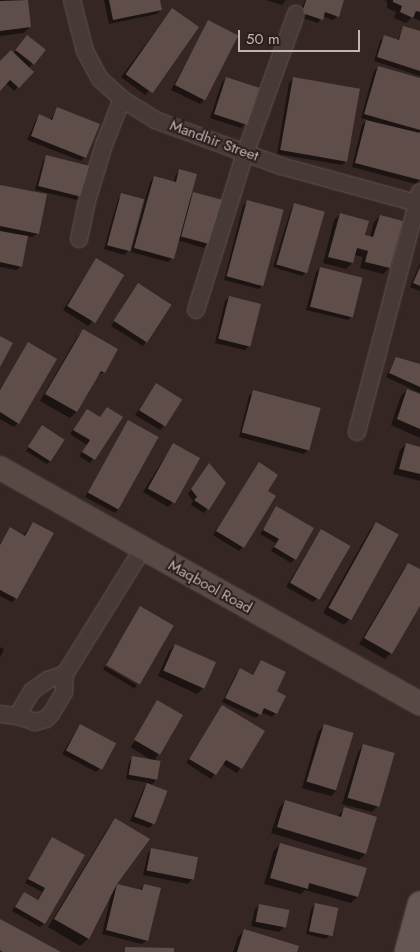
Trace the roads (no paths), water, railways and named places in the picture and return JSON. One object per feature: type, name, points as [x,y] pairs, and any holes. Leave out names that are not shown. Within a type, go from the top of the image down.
[{"type":"main road","points":[[407,952],[420,904]]},
{"type":"street","name":"Mandhir Street","points":[[72,0],[85,51],[100,79],[122,99],[155,120],[281,166],[419,200]]},
{"type":"street","points":[[196,310],[245,154],[296,14]]},
{"type":"street","points":[[79,239],[87,201],[104,145],[122,99]]},
{"type":"street","points":[[358,432],[419,200]]},
{"type":"street","name":"Maqbool Road","points":[[0,468],[142,550],[420,704]]},
{"type":"street","points":[[0,714],[17,716],[35,722],[46,719],[64,692],[65,674],[142,550]]},
{"type":"street","points":[[17,716],[32,691],[48,680],[65,674]]}]
